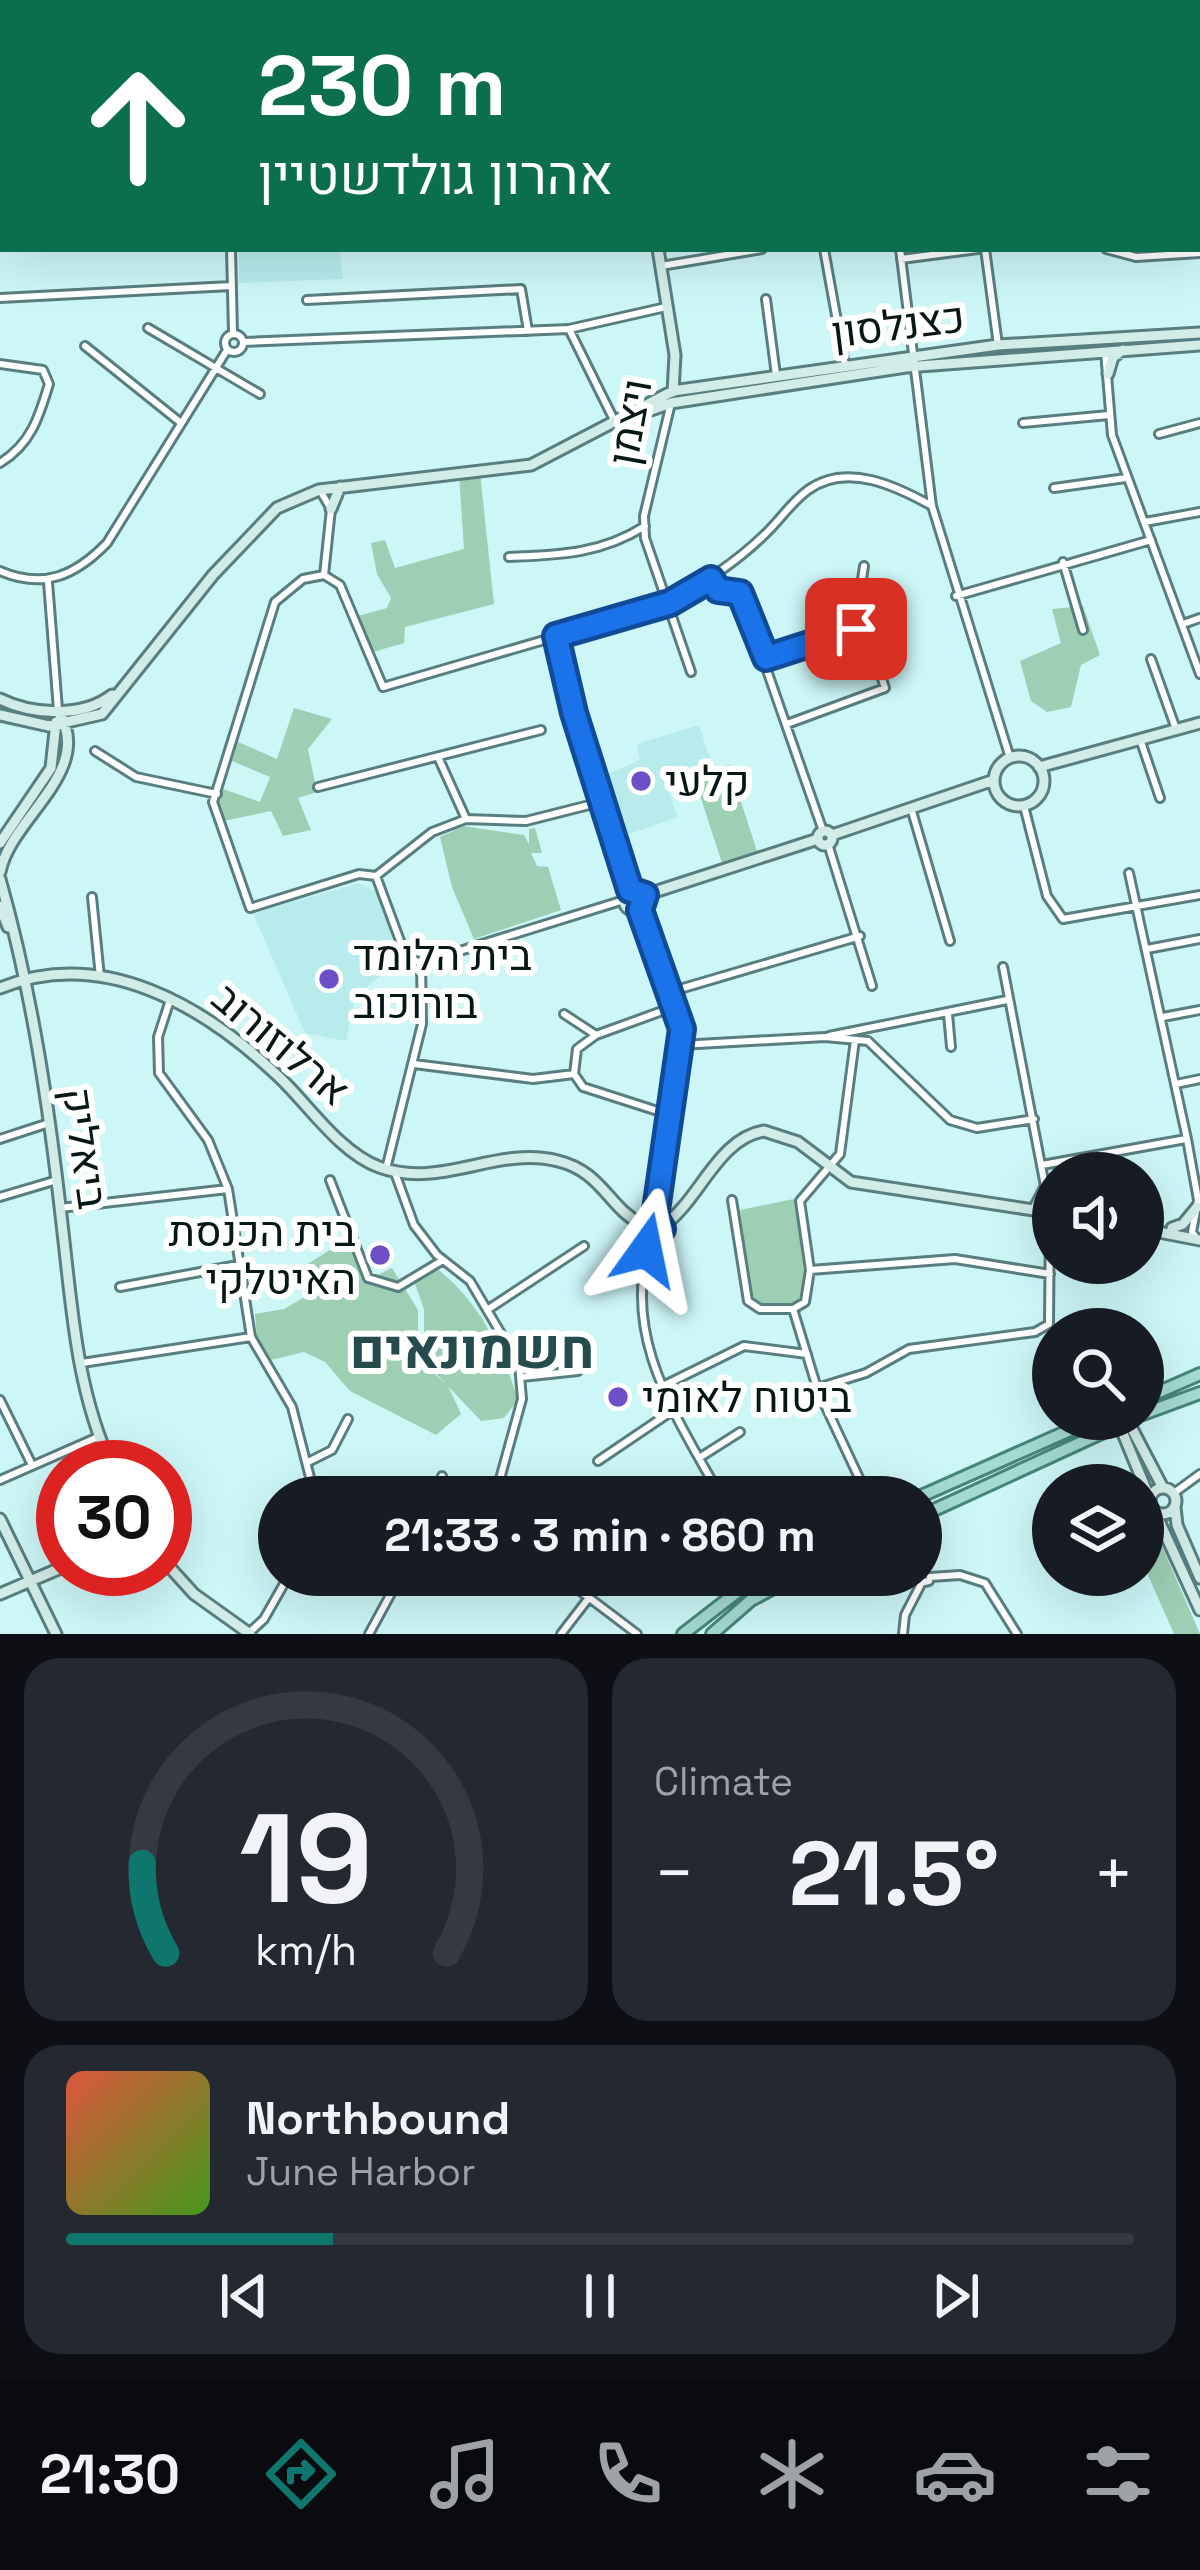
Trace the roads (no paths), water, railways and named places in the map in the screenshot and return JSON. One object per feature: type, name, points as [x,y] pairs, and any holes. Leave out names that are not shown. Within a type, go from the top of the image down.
[{"type":"main road","points":[[1164,1390],[1200,1375]]},
{"type":"main road","points":[[1164,1408],[1200,1393]]},
{"type":"main road","points":[[942,1487],[1048,1440]]},
{"type":"main road","points":[[942,1506],[1082,1440]]},
{"type":"main road","points":[[682,1634],[732,1596]]},
{"type":"main road","points":[[712,1634],[759,1596]]},
{"type":"street","points":[[231,252],[233,333],[243,342],[568,329],[666,307]]},
{"type":"street","name":"ויצמן","points":[[659,252],[673,391],[645,526],[691,673]]},
{"type":"street","points":[[661,266],[744,252]]},
{"type":"street","points":[[825,252],[844,365]]},
{"type":"street","points":[[900,252],[932,506],[956,596],[1010,758]]},
{"type":"street","points":[[901,260],[960,252]]},
{"type":"street","points":[[982,252],[998,346]]},
{"type":"street","points":[[1117,252],[1136,257],[1200,253]]},
{"type":"street","points":[[0,298],[231,286]]},
{"type":"street","points":[[307,300],[520,289],[528,331]]},
{"type":"street","points":[[766,299],[776,375]]},
{"type":"street","points":[[652,309],[669,321]]},
{"type":"street","points":[[148,328],[260,394]]},
{"type":"street","points":[[568,329],[615,422]]},
{"type":"street","points":[[0,571],[48,582],[82,568],[107,543],[227,350],[225,339],[233,333]]},
{"type":"street","name":"כצנלסון","points":[[615,422],[671,403],[998,346],[1200,333]]},
{"type":"street","points":[[1099,338],[1105,350],[1110,415],[1126,478],[1200,674]]},
{"type":"street","points":[[227,350],[240,350],[243,342]]},
{"type":"street","name":"כצנלסון","points":[[61,725],[102,714],[213,575],[277,508],[319,490],[531,465],[673,391],[844,365],[1200,345]]},
{"type":"street","points":[[85,346],[181,423]]},
{"type":"street","points":[[1108,374],[1113,357],[1128,349]]},
{"type":"street","points":[[0,364],[43,370],[49,384],[37,426],[16,453],[0,464]]},
{"type":"street","points":[[1023,423],[1110,415]]},
{"type":"street","points":[[1159,434],[1200,423]]},
{"type":"street","points":[[601,802],[526,821],[466,819],[432,832],[376,876],[359,874],[250,908],[214,819],[217,794],[275,602],[303,579],[324,575],[340,585],[383,687],[670,603],[711,579],[808,490],[827,481],[877,478],[932,506]]},
{"type":"street","points":[[1054,488],[1126,478]]},
{"type":"street","points":[[324,575],[331,509],[343,484]]},
{"type":"street","points":[[319,490],[331,509]]},
{"type":"street","points":[[1144,522],[1200,512]]},
{"type":"street","points":[[508,557],[578,554],[618,543],[645,526]]},
{"type":"street","points":[[956,596],[1151,540]]},
{"type":"street","points":[[1063,562],[1083,631]]},
{"type":"street","points":[[787,724],[885,688],[858,606],[864,566]]},
{"type":"street","points":[[711,579],[718,590],[740,593],[766,658],[860,936],[872,986]]},
{"type":"street","points":[[0,870],[64,769],[48,582]]},
{"type":"street","points":[[1183,624],[1200,618]]},
{"type":"street","points":[[766,658],[865,626]]},
{"type":"street","points":[[556,636],[629,909],[640,910]]},
{"type":"street","points":[[1151,659],[1176,729]]},
{"type":"street","name":"כצנלסון","points":[[0,699],[58,711],[102,703],[121,688]]},
{"type":"street","points":[[0,715],[61,725]]},
{"type":"street","points":[[1010,758],[1026,758],[1040,767],[1200,723]]},
{"type":"street","points":[[0,843],[51,767],[61,725]]},
{"type":"street","points":[[318,788],[541,730]]},
{"type":"street","points":[[1140,740],[1160,797]]},
{"type":"street","points":[[94,751],[136,778],[217,794]]},
{"type":"street","points":[[438,757],[466,819]]},
{"type":"street","points":[[376,876],[406,957],[421,963],[994,780],[1010,758]]},
{"type":"street","points":[[1024,806],[1042,790],[1040,767]]},
{"type":"street","points":[[994,780],[1003,800],[1024,806]]},
{"type":"street","points":[[1024,806],[1047,896],[1064,919],[1200,895]]},
{"type":"street","points":[[911,808],[950,941]]},
{"type":"street","name":"ביאליק","points":[[0,870],[28,980],[79,1364],[99,1440]]},
{"type":"street","points":[[1130,873],[1187,1139],[1198,1203],[1198,1236]]},
{"type":"street","points":[[645,895],[640,910],[673,991],[680,1045],[659,1221],[640,1289],[648,1360],[710,1476]]},
{"type":"street","points":[[92,897],[96,979]]},
{"type":"street","name":"ביאליק","points":[[0,906],[28,980]]},
{"type":"street","points":[[673,991],[860,936]]},
{"type":"street","points":[[1147,950],[1200,939]]},
{"type":"street","points":[[421,963],[425,996],[391,1171],[414,1225],[443,1260],[470,1282],[522,1377],[518,1415],[501,1476]]},
{"type":"street","points":[[1003,967],[1040,1152]]},
{"type":"street","name":"ארלוזורוב","points":[[28,980],[96,979],[147,986],[173,996],[244,1047],[354,1149],[391,1171]]},
{"type":"street","points":[[0,988],[28,980]]},
{"type":"street","points":[[173,996],[160,1026],[159,1072],[208,1140],[228,1189],[243,1264],[250,1337],[292,1408],[311,1476]]},
{"type":"street","points":[[825,1037],[1007,1000]]},
{"type":"street","points":[[670,1115],[583,1088],[574,1074],[577,1049],[596,1035],[676,1006]]},
{"type":"street","points":[[1163,1017],[1200,1010]]},
{"type":"street","points":[[564,1013],[596,1035]]},
{"type":"street","points":[[948,1014],[951,1047]]},
{"type":"street","points":[[868,1041],[871,1024]]},
{"type":"street","points":[[680,1045],[825,1037],[868,1041],[950,1120],[977,1128],[1034,1119]]},
{"type":"street","points":[[732,1200],[748,1300],[760,1310],[794,1309],[805,1302],[810,1270],[800,1201],[843,1145],[855,1040]]},
{"type":"street","points":[[414,1064],[533,1079],[574,1074]]},
{"type":"street","points":[[1176,1084],[1200,1079]]},
{"type":"street","points":[[0,1139],[49,1123]]},
{"type":"street","points":[[643,1225],[686,1210],[724,1155],[752,1133],[789,1137],[829,1169],[865,1185],[1032,1210]]},
{"type":"street","points":[[1114,1152],[1187,1139]]},
{"type":"street","points":[[391,1171],[428,1177],[523,1159],[554,1160],[590,1174],[652,1236]]},
{"type":"street","points":[[0,1197],[57,1180]]},
{"type":"street","points":[[329,1180],[368,1278],[398,1286],[443,1260]]},
{"type":"street","points":[[60,1208],[228,1189]]},
{"type":"street","points":[[1172,1228],[1183,1224],[1198,1203]]},
{"type":"street","points":[[1164,1228],[1198,1236]]},
{"type":"street","points":[[1164,1230],[1198,1236]]},
{"type":"street","points":[[486,1310],[584,1246]]},
{"type":"street","points":[[810,1270],[955,1259],[1032,1271]]},
{"type":"street","points":[[120,1287],[243,1264]]},
{"type":"street","points":[[817,1388],[866,1373],[909,1349],[1044,1329],[1051,1317],[1050,1284]]},
{"type":"street","points":[[794,1309],[817,1388],[858,1476]]},
{"type":"street","points":[[79,1364],[250,1337]]},
{"type":"street","points":[[661,1387],[744,1346],[807,1354]]},
{"type":"street","points":[[522,1377],[578,1371]]},
{"type":"street","points":[[0,1400],[31,1463]]},
{"type":"street","points":[[598,1461],[672,1412]]},
{"type":"street","points":[[308,1462],[332,1450],[348,1419]]},
{"type":"street","points":[[699,1457],[740,1432]]},
{"type":"street","points":[[0,1480],[98,1437]]},
{"type":"street","points":[[1136,1440],[1149,1464]]},
{"type":"street","points":[[1143,1440],[1144,1454]]},
{"type":"street","points":[[1174,1493],[1200,1474]]},
{"type":"street","points":[[1164,1489],[1174,1493]]},
{"type":"street","points":[[1174,1493],[1177,1525],[1200,1578]]},
{"type":"street","points":[[1164,1514],[1175,1507]]},
{"type":"street","points":[[0,1519],[36,1589]]},
{"type":"street","points":[[1164,1532],[1200,1610]]},
{"type":"street","points":[[942,1576],[966,1575],[985,1583],[1018,1634]]},
{"type":"street","points":[[0,1594],[36,1580]]},
{"type":"street","points":[[19,1588],[36,1593]]},
{"type":"street","points":[[192,1592],[249,1634],[277,1596]]},
{"type":"street","points":[[39,1596],[56,1634]]},
{"type":"street","points":[[369,1634],[390,1596]]},
{"type":"street","points":[[903,1634],[915,1596]]},
{"type":"street","points":[[561,1634],[589,1597],[637,1634]]},
{"type":"place","name":"קלעי","points":[[641,781]]},
{"type":"place","name":"בית הלומד בורוכוב","points":[[329,979]]},
{"type":"place","name":"בית הכנסת האיטלקי","points":[[380,1255]]},
{"type":"place","name":"ביטוח לאומי","points":[[618,1397]]},
{"type":"district","name":"חשמונאים","points":[[472,1349]]}]
